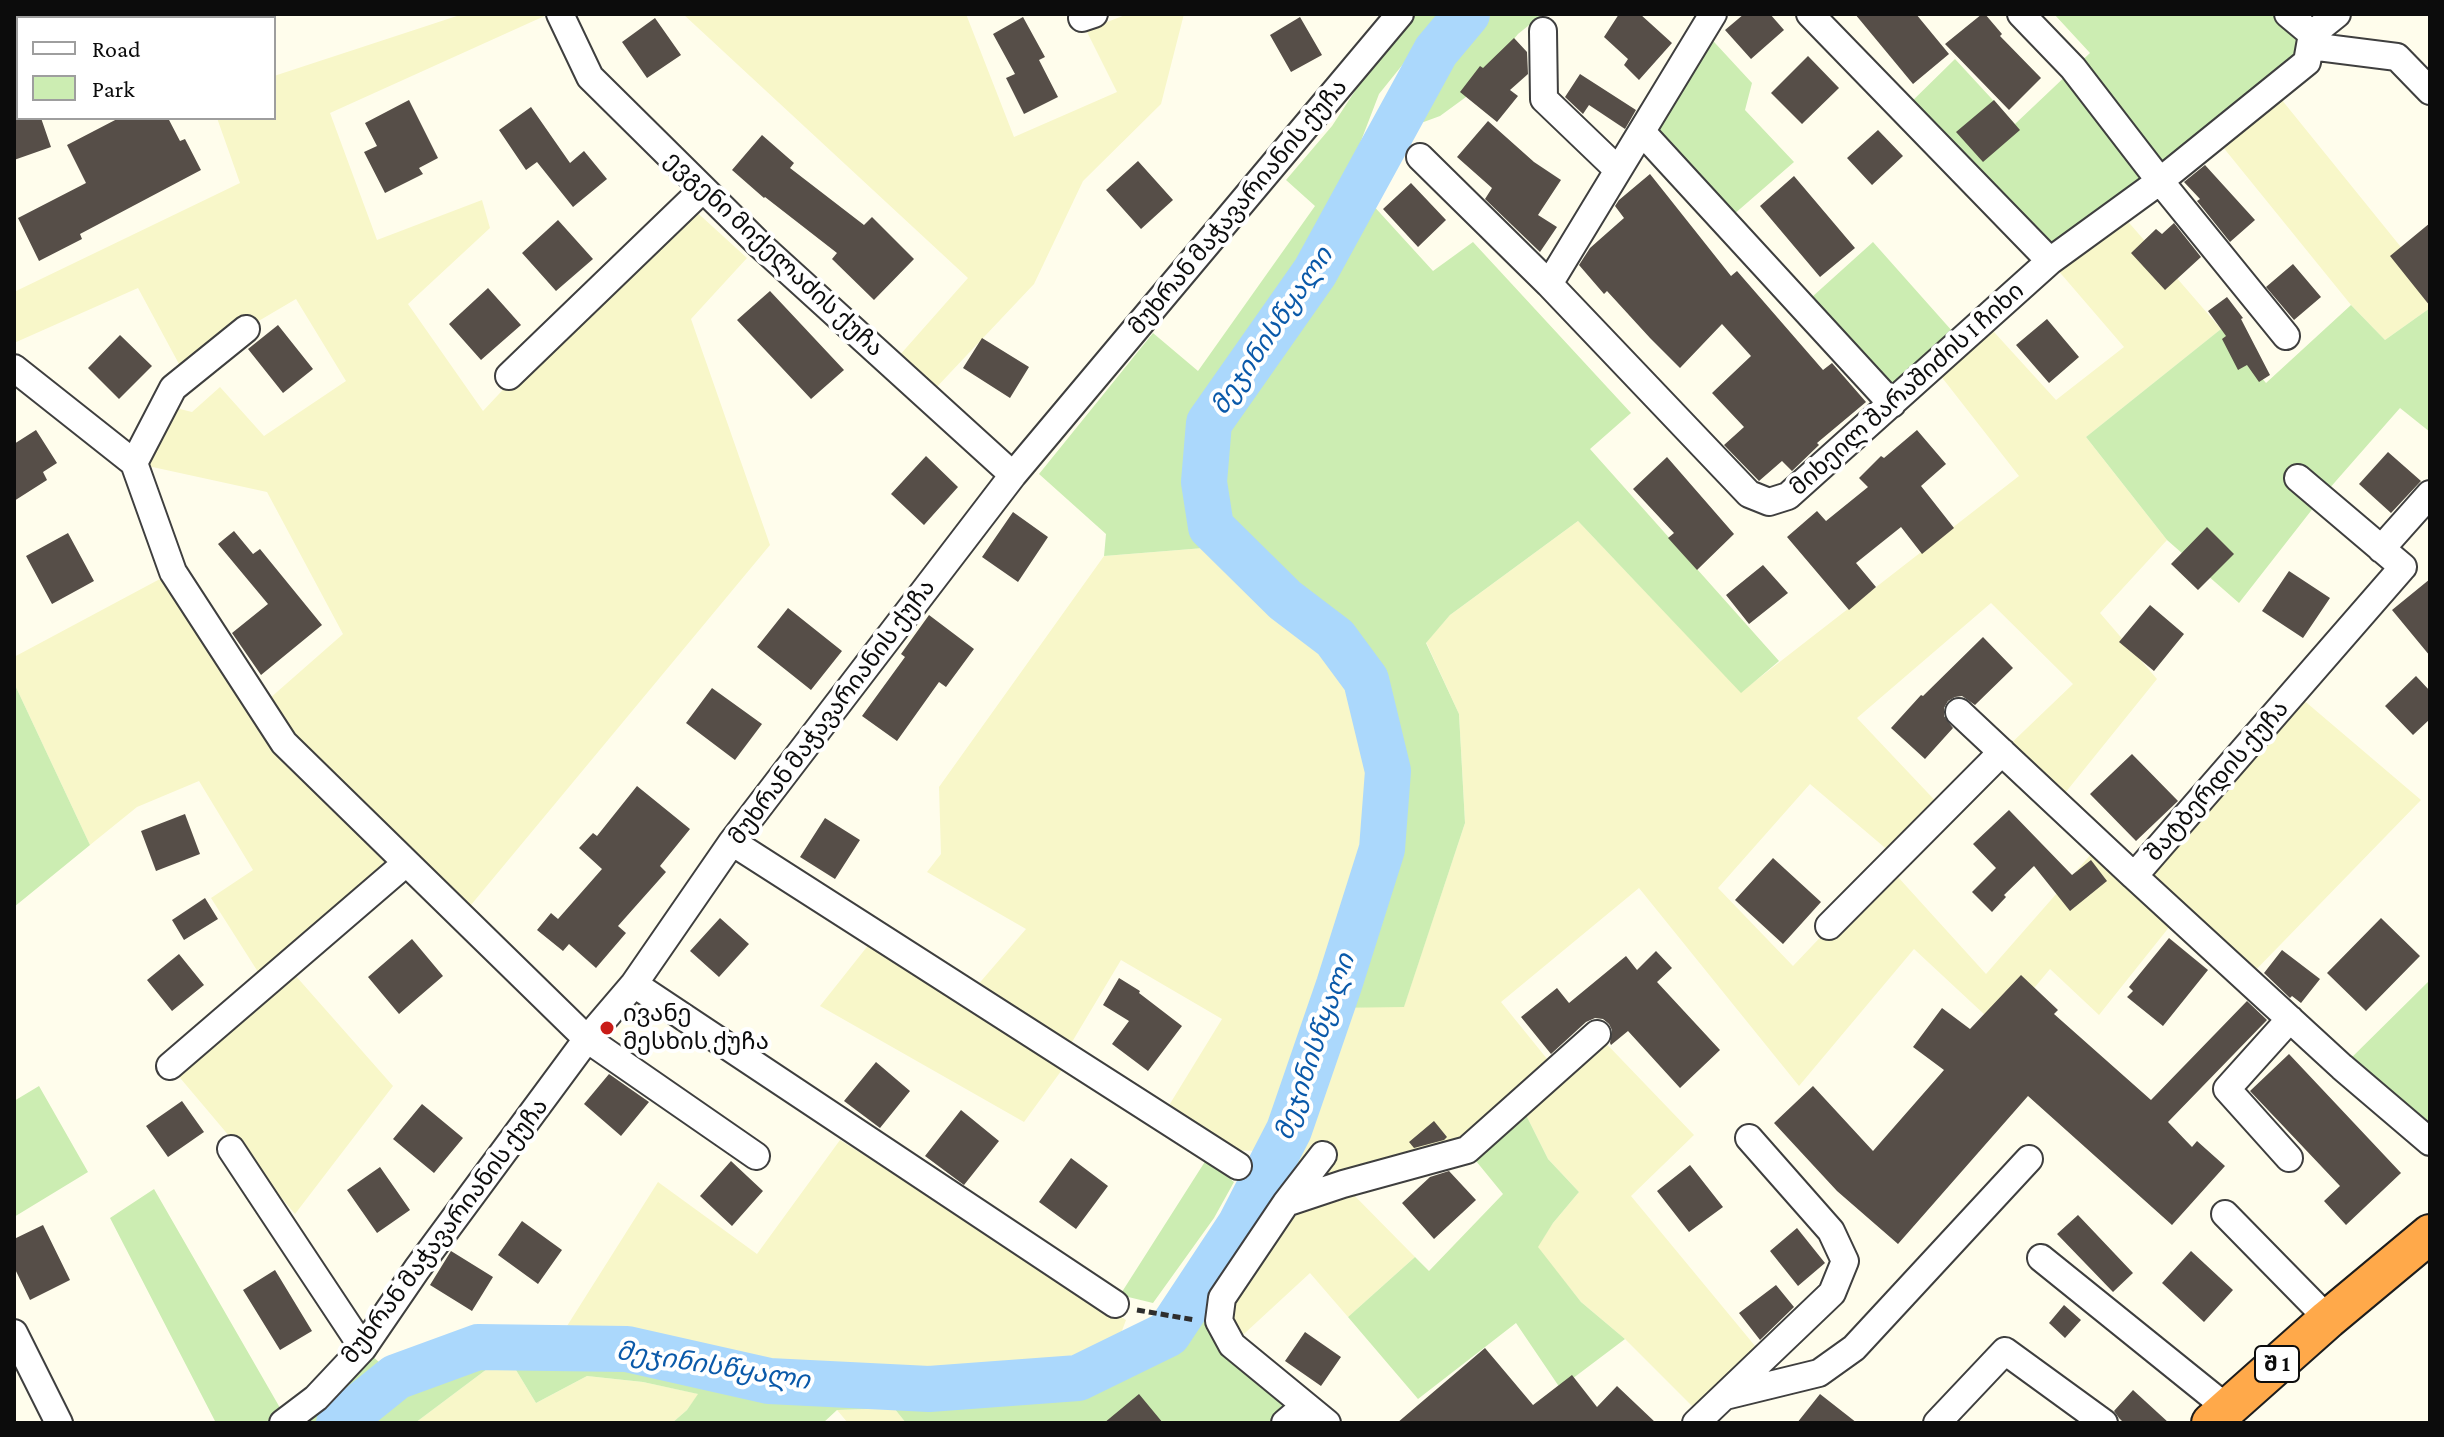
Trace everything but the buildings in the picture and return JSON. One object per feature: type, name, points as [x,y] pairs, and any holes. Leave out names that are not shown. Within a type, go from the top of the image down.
[{"type":"highway","name":"შ 1","points":[[2219,1416],[2430,1234]]},
{"type":"street","name":"ევგენი მიქელაძის ქუჩა","points":[[560,14],[590,77],[761,246],[1013,475]]},
{"type":"street","points":[[1549,284],[1713,14]]},
{"type":"street","points":[[1810,14],[2050,261]]},
{"type":"street","points":[[2021,14],[2073,68],[2286,336]]},
{"type":"street","points":[[2288,14],[2311,40],[2397,57],[2430,91]]},
{"type":"street","name":"მიხეილ შარაშიძის I ჩიხი","points":[[1420,157],[1549,284],[1749,494],[1769,502],[1788,496],[2050,261],[2160,181],[2307,62],[2311,40],[2337,14]]},
{"type":"street","name":"მუხრან მაჭავარიანის ქუჩა","points":[[283,1423],[316,1398],[363,1348],[417,1269],[587,1039],[634,984],[732,842],[1013,475],[1393,17]]},
{"type":"street","points":[[1543,31],[1544,99],[1618,170]]},
{"type":"street","points":[[1642,132],[1892,404]]},
{"type":"street","points":[[509,376],[703,189]]},
{"type":"street","points":[[134,463],[173,388],[246,329]]},
{"type":"street","points":[[14,368],[134,463],[173,572],[284,743],[587,1039],[756,1156]]},
{"type":"street","points":[[2298,478],[2381,549],[2430,494]]},
{"type":"street","name":"შატბერდის ქუჩა","points":[[2381,549],[2403,567],[2134,876],[2430,1142]]},
{"type":"street","points":[[1959,712],[2134,876]]},
{"type":"street","points":[[1829,926],[2002,752]]},
{"type":"street","points":[[732,842],[1238,1166]]},
{"type":"street","points":[[170,1066],[406,863]]},
{"type":"street","points":[[634,984],[1127,1307]]},
{"type":"street","points":[[2289,1158],[2227,1089],[2290,1019]]},
{"type":"street","points":[[1286,1203],[1467,1150],[1597,1034]]},
{"type":"street","points":[[1696,1423],[1832,1293],[1845,1261],[1831,1231],[1749,1138]]},
{"type":"street","points":[[231,1149],[363,1348]]},
{"type":"street","points":[[1323,1155],[1286,1203],[1222,1298],[1219,1321],[1232,1345],[1327,1423]]},
{"type":"street","points":[[1725,1396],[1819,1373],[1854,1348],[2029,1159]]},
{"type":"street","points":[[2225,1214],[2328,1319]]},
{"type":"street","points":[[2041,1258],[2219,1416]]},
{"type":"street","points":[[14,1333],[59,1423]]},
{"type":"street","points":[[1937,1423],[2005,1351],[2104,1423]]},
{"type":"street","points":[[1285,1423],[1305,1406]]},
{"type":"path","points":[[1127,1307],[1198,1321]]},
{"type":"green space","points":[[463,14],[549,14],[330,113],[377,240],[482,200],[490,228],[408,304],[483,411],[690,206],[747,258],[691,319],[770,545],[461,917],[406,863],[287,966],[393,1086],[295,1214],[170,1066],[265,983],[211,898],[253,870],[199,781],[137,807],[90,845],[14,683],[14,657],[173,572],[261,706],[343,634],[267,492],[134,463],[164,405],[192,412],[220,387],[264,436],[346,381],[296,299],[245,329],[186,377],[138,288],[14,343],[14,292],[240,183],[218,120],[276,120],[276,75]]},
{"type":"green space","points":[[683,14],[966,14],[1014,137],[1117,92],[1086,30],[1128,14],[1184,14],[1161,104],[1083,181],[1034,284],[933,391],[891,365],[968,278]]},
{"type":"green space","points":[[1400,14],[1543,14],[1518,34],[1466,97],[1440,116],[1391,134],[1436,51],[1420,43],[1379,94],[1341,193],[1204,406],[1185,448],[1188,494],[1204,548],[1104,556],[1106,534],[1039,474],[1153,333],[1198,371],[1315,206],[1286,180],[1332,126],[1397,27]]},
{"type":"green space","points":[[2054,14],[2288,14],[2307,62],[2050,261],[1903,110],[1955,59],[2015,124],[2090,53]]},
{"type":"green space","points":[[1703,30],[1752,83],[1745,110],[1794,162],[1725,222],[1642,132]]},
{"type":"green space","points":[[2273,89],[2430,283],[2430,308],[2385,340],[2351,305],[2214,136]]},
{"type":"green space","points":[[1360,191],[1433,271],[1473,242],[1631,413],[1590,449],[1779,661],[1741,693],[1578,521],[1450,615],[1426,643],[1459,714],[1465,823],[1404,1007],[1331,1008],[1382,849],[1388,770],[1366,680],[1335,638],[1285,600],[1211,527],[1204,482],[1209,423],[1315,272]]},
{"type":"green space","points":[[2118,210],[2221,329],[2086,437],[2167,540],[2100,613],[2157,679],[2057,803],[2002,752],[2073,684],[1991,603],[1857,718],[1944,810],[1897,858],[1810,784],[1718,888],[1793,966],[1888,866],[1986,974],[2100,844],[2134,875],[2294,692],[2421,800],[2247,979],[2178,916],[2099,1015],[2050,969],[2000,1029],[1914,949],[1799,1086],[1639,888],[1501,1002],[1556,1070],[1597,1034],[1694,1135],[1631,1196],[1765,1358],[1703,1417],[1625,1339],[1581,1302],[1537,1247],[1579,1192],[1548,1159],[1520,1103],[1467,1150],[1344,1185],[1415,1257],[1348,1317],[1310,1273],[1232,1345],[1222,1298],[1286,1203],[1272,1193],[1270,1167],[1289,1130],[1331,1008],[1404,1006],[1465,823],[1459,714],[1426,642],[1450,615],[1578,521],[1741,692],[2019,476],[1933,366],[1984,321],[2056,400],[2124,347],[2050,261]]},
{"type":"green space","points":[[1873,242],[1961,341],[1892,404],[1802,306]]},
{"type":"green space","points":[[2351,305],[2385,340],[2430,308],[2430,432],[2400,408],[2321,498],[2239,603],[2167,540],[2086,437],[2221,329],[2266,383]]},
{"type":"green space","points":[[1204,548],[1273,616],[1320,652],[1349,692],[1370,777],[1364,852],[1277,1116],[1259,1151],[1228,1150],[1168,1107],[1222,1019],[1121,960],[1069,1047],[976,987],[1026,929],[927,872],[941,854],[939,787],[1104,556]]},
{"type":"green space","points":[[14,683],[90,845],[14,907]]},
{"type":"green space","points":[[870,943],[1064,1067],[1024,1122],[820,1006]]},
{"type":"green space","points":[[2430,980],[2430,1135],[2342,1067]]},
{"type":"green space","points":[[39,1086],[88,1172],[14,1217],[14,1101]]},
{"type":"green space","points":[[1520,1103],[1548,1159],[1579,1192],[1538,1247],[1581,1302],[1625,1339],[1560,1388],[1516,1323],[1418,1399],[1348,1317],[1415,1257],[1429,1271],[1503,1194],[1467,1150]]},
{"type":"green space","points":[[840,1140],[1126,1320],[1117,1344],[1066,1360],[913,1373],[756,1359],[567,1326],[658,1182],[757,1254]]},
{"type":"green space","points":[[1206,1160],[1234,1182],[1214,1218],[1153,1303],[1120,1295]]},
{"type":"green space","points":[[154,1189],[287,1420],[363,1348],[396,1377],[478,1347],[627,1349],[769,1381],[929,1389],[1078,1378],[1168,1334],[1194,1293],[1305,1406],[1285,1423],[906,1423],[894,1408],[837,1410],[823,1423],[672,1423],[687,1410],[698,1394],[643,1382],[587,1376],[536,1403],[516,1370],[487,1369],[415,1423],[216,1423],[110,1218]]},
{"type":"green space","points":[[487,1369],[516,1370],[536,1403],[587,1376],[643,1382],[699,1394],[672,1423],[415,1423]]},
{"type":"green space","points":[[894,1408],[906,1423],[848,1423],[837,1410]]},
{"type":"waterway","name":"მეჯინისწყალი","points":[[339,1423],[396,1377],[478,1347],[627,1349],[769,1381],[929,1389],[1078,1378],[1168,1334],[1240,1225],[1289,1130],[1382,849],[1388,771],[1366,680],[1335,638],[1285,600],[1211,527],[1204,482],[1209,423],[1315,272],[1436,51],[1467,14]]},
{"type":"place","name":"ივანე მესხის ქუჩა","points":[[607,1028]]}]
